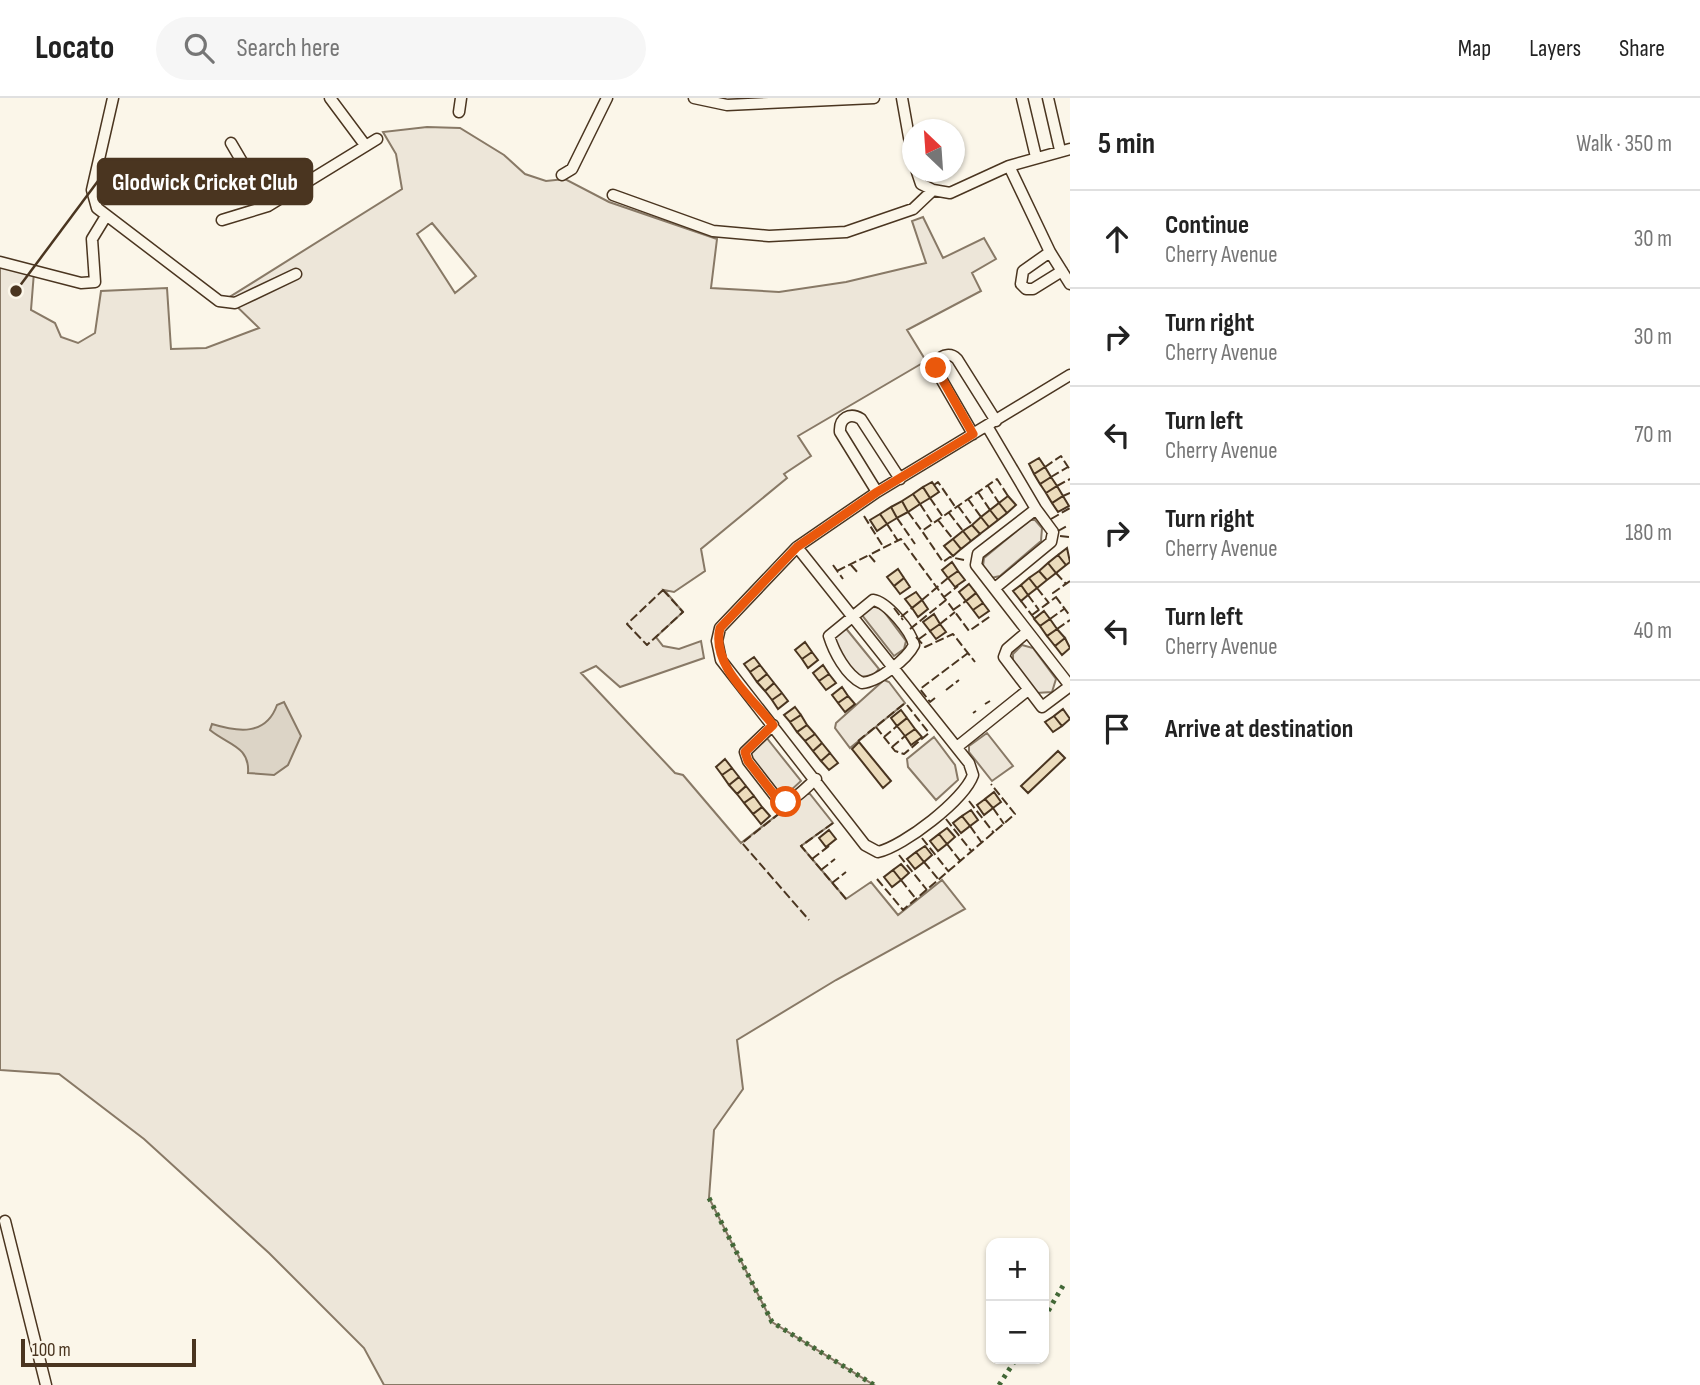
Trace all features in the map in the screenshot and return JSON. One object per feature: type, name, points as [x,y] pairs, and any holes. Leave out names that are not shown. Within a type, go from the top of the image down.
[{"type":"street","points":[[113,98],[92,190],[97,208],[219,301],[235,303],[296,274]]},
{"type":"street","points":[[330,98],[365,145]]},
{"type":"street","points":[[458,112],[461,98]]},
{"type":"street","points":[[562,175],[572,169],[607,98]]},
{"type":"street","points":[[694,98],[727,105],[874,98]]},
{"type":"street","points":[[902,98],[906,119]]},
{"type":"street","points":[[1022,98],[1035,157]]},
{"type":"street","points":[[920,182],[933,190],[950,193],[1009,166],[1065,150],[1048,98]]},
{"type":"street","points":[[222,220],[268,206],[377,139]]},
{"type":"street","points":[[231,143],[268,206]]},
{"type":"street","points":[[1009,166],[1050,252],[1070,284]]},
{"type":"street","points":[[613,195],[713,231],[769,236],[846,232],[913,209],[933,190]]},
{"type":"street","points":[[0,262],[81,283],[94,282],[92,240],[106,216]]},
{"type":"street","points":[[1050,252],[1023,271],[1021,284],[1026,289],[1033,289],[1062,271]]},
{"type":"street","points":[[973,434],[936,370],[937,361],[943,356],[951,355],[957,359],[1036,509],[1053,532],[1051,542],[995,588]]},
{"type":"street","points":[[797,547],[970,763],[973,775],[961,795],[893,848],[878,852],[865,845],[721,660],[716,641],[720,628],[797,547],[877,492],[1070,375]]},
{"type":"street","points":[[877,492],[840,432],[841,422],[846,417],[853,415],[861,419],[900,479]]},
{"type":"street","points":[[1027,632],[1007,649],[1004,657],[1042,707],[1070,686],[976,565],[978,554],[1036,509]]},
{"type":"street","points":[[877,600],[912,637],[914,648],[892,667],[870,682],[854,678],[833,650],[829,635],[866,603],[877,600]]},
{"type":"street","points":[[957,747],[1028,690]]},
{"type":"street","points":[[773,725],[745,752],[748,761],[779,801],[793,799],[816,779]]},
{"type":"street","points":[[5,1221],[46,1385]]},
{"type":"shaded area","points":[[427,127],[460,128],[504,155],[525,174],[546,181],[565,179],[609,202],[717,239],[711,288],[779,292],[846,282],[926,263],[912,221],[923,217],[943,258],[984,238],[996,259],[972,273],[981,291],[907,330],[926,361],[798,436],[811,456],[784,474],[787,478],[701,549],[705,571],[674,592],[664,590],[683,612],[656,637],[663,646],[679,649],[701,641],[704,658],[620,687],[596,666],[581,673],[675,773],[683,775],[741,843],[804,794],[810,794],[833,823],[801,846],[846,899],[871,882],[898,915],[942,880],[965,909],[836,980],[737,1040],[743,1089],[714,1130],[709,1198],[772,1322],[874,1385],[384,1385],[364,1348],[269,1253],[144,1139],[59,1074],[0,1070],[0,267],[34,272],[31,310],[55,323],[61,337],[78,343],[95,333],[101,291],[167,288],[171,349],[206,348],[259,328],[228,298],[402,189],[396,154],[383,132]],"holes":[[[432,223],[476,276],[455,293],[417,234]]]},
{"type":"shaded area","points":[[1030,520],[1035,520],[1042,528],[1041,541],[1000,576],[991,578],[983,566],[984,558]]},
{"type":"shaded area","points":[[872,606],[882,609],[906,641],[904,649],[894,656],[862,615]]},
{"type":"shaded area","points":[[844,626],[879,669],[874,675],[859,677],[834,647],[833,639]]},
{"type":"shaded area","points":[[1022,645],[1033,648],[1056,679],[1052,692],[1036,693],[1013,661],[1013,654]]},
{"type":"shaded area","points":[[884,680],[889,682],[905,703],[850,748],[835,728],[836,723]]},
{"type":"shaded area","points":[[284,702],[301,736],[288,765],[274,775],[248,773],[248,764],[242,751],[210,730],[212,724],[241,730],[258,727],[266,722],[277,705]]},
{"type":"shaded area","points":[[987,733],[1013,766],[992,781],[969,752],[969,746]]},
{"type":"shaded area","points":[[766,737],[801,781],[789,792],[777,790],[751,757],[750,751]]},
{"type":"shaded area","points":[[934,737],[955,765],[958,780],[936,800],[908,767],[907,759]]},
{"type":"building","points":[[1039,458],[1045,467],[1034,474],[1029,464]]},
{"type":"building","points":[[1045,467],[1051,477],[1040,484],[1034,474]]},
{"type":"building","points":[[1051,477],[1057,486],[1046,493],[1040,484]]},
{"type":"building","points":[[932,482],[939,492],[930,498],[923,487]]},
{"type":"building","points":[[1057,486],[1063,496],[1052,503],[1046,493]]},
{"type":"building","points":[[923,487],[930,498],[920,504],[913,494]]},
{"type":"building","points":[[913,494],[920,504],[908,512],[902,501]]},
{"type":"building","points":[[1008,496],[1016,505],[1007,513],[999,503]]},
{"type":"building","points":[[1063,496],[1069,506],[1058,512],[1052,503]]},
{"type":"building","points":[[902,501],[908,512],[897,518],[891,507]]},
{"type":"building","points":[[999,503],[1007,513],[998,520],[990,510]]},
{"type":"building","points":[[891,507],[897,518],[887,524],[880,514]]},
{"type":"building","points":[[990,510],[998,520],[989,527],[981,517]]},
{"type":"building","points":[[880,514],[887,524],[877,531],[870,520]]},
{"type":"building","points":[[981,517],[989,527],[980,534],[972,525]]},
{"type":"building","points":[[972,525],[980,534],[971,541],[963,531]]},
{"type":"building","points":[[963,531],[971,541],[961,549],[953,539]]},
{"type":"building","points":[[953,539],[961,549],[953,556],[944,546]]},
{"type":"building","points":[[1067,548],[1070,562],[1066,565],[1058,555]]},
{"type":"building","points":[[1058,555],[1066,565],[1056,573],[1048,563]]},
{"type":"building","points":[[952,562],[958,571],[948,578],[942,570]]},
{"type":"building","points":[[1048,563],[1056,573],[1047,580],[1039,571]]},
{"type":"building","points":[[898,569],[904,578],[894,586],[887,577]]},
{"type":"building","points":[[958,571],[965,580],[955,587],[948,578]]},
{"type":"building","points":[[1039,571],[1047,580],[1037,588],[1029,578]]},
{"type":"building","points":[[904,578],[910,587],[900,594],[894,586]]},
{"type":"building","points":[[1029,578],[1037,588],[1028,595],[1021,585]]},
{"type":"building","points":[[969,584],[976,593],[966,601],[959,592]]},
{"type":"building","points":[[1021,585],[1028,595],[1021,601],[1013,591]]},
{"type":"building","points":[[916,592],[922,600],[912,608],[905,599]]},
{"type":"building","points":[[976,593],[983,603],[973,610],[966,601]]},
{"type":"building","points":[[922,600],[928,609],[918,617],[912,608]]},
{"type":"building","points":[[983,603],[989,611],[979,618],[973,610]]},
{"type":"building","points":[[1044,611],[1050,619],[1040,626],[1034,619]]},
{"type":"building","points":[[934,614],[940,624],[930,631],[923,622]]},
{"type":"building","points":[[1050,619],[1057,629],[1047,636],[1040,626]]},
{"type":"building","points":[[940,624],[946,632],[936,639],[930,631]]},
{"type":"building","points":[[1057,629],[1065,638],[1055,646],[1047,636]]},
{"type":"building","points":[[1065,638],[1070,648],[1062,655],[1055,646]]},
{"type":"building","points":[[805,642],[812,652],[802,659],[795,650]]},
{"type":"building","points":[[812,652],[818,660],[808,668],[802,659]]},
{"type":"building","points":[[754,657],[760,665],[750,672],[744,664]]},
{"type":"building","points":[[760,665],[767,674],[757,682],[750,672]]},
{"type":"building","points":[[823,665],[829,674],[819,681],[813,673]]},
{"type":"building","points":[[767,674],[774,683],[765,691],[757,682]]},
{"type":"building","points":[[829,674],[836,683],[826,690],[819,681]]},
{"type":"building","points":[[774,683],[782,693],[772,700],[765,691]]},
{"type":"building","points":[[842,687],[848,696],[838,703],[832,695]]},
{"type":"building","points":[[782,693],[788,701],[778,709],[772,700]]},
{"type":"building","points":[[848,696],[855,704],[845,712],[838,703]]},
{"type":"building","points":[[795,707],[801,715],[790,722],[784,715]]},
{"type":"building","points":[[1063,709],[1070,719],[1062,726],[1054,716]]},
{"type":"building","points":[[901,710],[907,718],[897,726],[891,718]]},
{"type":"building","points":[[801,715],[807,725],[797,732],[790,722]]},
{"type":"building","points":[[1054,716],[1062,726],[1053,732],[1045,722]]},
{"type":"building","points":[[907,718],[915,729],[905,736],[897,726]]},
{"type":"building","points":[[807,725],[815,734],[805,741],[797,732]]},
{"type":"building","points":[[915,729],[922,737],[911,745],[905,736]]},
{"type":"building","points":[[815,734],[822,743],[813,751],[805,741]]},
{"type":"building","points":[[859,742],[891,781],[883,788],[852,749]]},
{"type":"building","points":[[822,743],[830,753],[821,761],[813,751]]},
{"type":"building","points":[[1058,751],[1065,758],[1028,793],[1021,786]]},
{"type":"building","points":[[830,753],[838,763],[829,770],[821,761]]},
{"type":"building","points":[[725,759],[732,768],[722,775],[716,767]]},
{"type":"building","points":[[732,768],[739,777],[729,785],[722,775]]},
{"type":"building","points":[[739,777],[746,786],[737,794],[729,785]]},
{"type":"building","points":[[746,786],[754,796],[744,803],[737,794]]},
{"type":"building","points":[[994,792],[1001,802],[993,808],[985,799]]},
{"type":"building","points":[[754,796],[762,807],[753,814],[744,803]]},
{"type":"building","points":[[985,799],[993,808],[984,815],[977,805]]},
{"type":"building","points":[[762,807],[770,816],[761,824],[753,814]]},
{"type":"building","points":[[971,810],[978,820],[970,826],[962,816]]},
{"type":"building","points":[[962,816],[970,826],[961,833],[953,823]]},
{"type":"building","points":[[947,828],[955,837],[947,844],[939,834]]},
{"type":"building","points":[[829,830],[836,839],[826,847],[819,838]]},
{"type":"building","points":[[939,834],[947,844],[938,851],[930,841]]},
{"type":"building","points":[[925,846],[932,855],[924,862],[916,852]]},
{"type":"building","points":[[916,852],[924,862],[915,869],[907,859]]},
{"type":"building","points":[[901,864],[909,873],[901,880],[893,870]]},
{"type":"building","points":[[893,870],[901,880],[892,887],[884,877]]},
{"type":"hedge","points":[[709,1198],[772,1322],[874,1385]]},
{"type":"hedge","points":[[1049,1310],[1064,1284]]},
{"type":"hedge","points":[[999,1385],[1013,1364]]},
{"type":"fence","points":[[1045,467],[1061,456],[1070,470]]},
{"type":"fence","points":[[1051,477],[1068,467]]},
{"type":"fence","points":[[964,560],[950,557],[943,562],[922,531],[997,479],[1008,496]]},
{"type":"fence","points":[[1057,486],[1070,479]]},
{"type":"fence","points":[[934,485],[938,482],[956,508]]},
{"type":"fence","points":[[988,486],[999,503]]},
{"type":"fence","points":[[978,492],[990,510]]},
{"type":"fence","points":[[1063,496],[1070,493]]},
{"type":"fence","points":[[930,498],[943,517]]},
{"type":"fence","points":[[968,499],[981,517]]},
{"type":"fence","points":[[920,504],[933,524]]},
{"type":"fence","points":[[958,506],[972,525]]},
{"type":"fence","points":[[1051,519],[1070,508]]},
{"type":"fence","points":[[908,512],[922,531]]},
{"type":"fence","points":[[949,513],[963,531]]},
{"type":"fence","points":[[864,516],[884,548]]},
{"type":"fence","points":[[897,518],[915,544]]},
{"type":"fence","points":[[938,520],[953,539]]},
{"type":"fence","points":[[887,524],[898,541]]},
{"type":"fence","points":[[1058,531],[1067,526]]},
{"type":"fence","points":[[1060,536],[1070,537]]},
{"type":"fence","points":[[875,562],[869,555],[901,539],[969,631],[992,615]]},
{"type":"fence","points":[[837,571],[869,555]]},
{"type":"fence","points":[[833,565],[843,579]]},
{"type":"fence","points":[[851,565],[859,574]]},
{"type":"fence","points":[[1056,573],[1066,584]]},
{"type":"fence","points":[[922,600],[948,578]]},
{"type":"fence","points":[[1070,581],[1053,593],[1070,616]]},
{"type":"fence","points":[[944,597],[958,586]]},
{"type":"fence","points":[[1037,588],[1049,603]]},
{"type":"fence","points":[[663,590],[683,612],[647,645],[627,624],[663,590]]},
{"type":"fence","points":[[1028,595],[1039,610]]},
{"type":"fence","points":[[1032,615],[1056,597]]},
{"type":"fence","points":[[910,629],[946,600]]},
{"type":"fence","points":[[953,610],[966,601]]},
{"type":"fence","points":[[1021,601],[1034,618]]},
{"type":"fence","points":[[894,608],[903,620]]},
{"type":"fence","points":[[901,617],[912,608]]},
{"type":"fence","points":[[1050,619],[1064,609]]},
{"type":"fence","points":[[940,624],[955,612]]},
{"type":"fence","points":[[1057,629],[1070,620]]},
{"type":"fence","points":[[919,639],[930,631]]},
{"type":"fence","points":[[916,637],[925,647],[953,634],[975,662]]},
{"type":"fence","points":[[935,698],[930,702],[920,689],[968,653]]},
{"type":"fence","points":[[946,690],[959,680]]},
{"type":"fence","points":[[985,704],[990,701]]},
{"type":"fence","points":[[858,741],[905,703]]},
{"type":"fence","points":[[876,727],[895,751],[904,754],[929,733],[907,705]]},
{"type":"fence","points":[[884,737],[897,726]]},
{"type":"fence","points":[[892,747],[905,736]]},
{"type":"fence","points":[[877,879],[903,910],[1015,814],[991,784]]},
{"type":"fence","points":[[969,801],[994,833]]},
{"type":"fence","points":[[790,805],[742,843],[809,920]]},
{"type":"fence","points":[[993,808],[1004,824]]},
{"type":"fence","points":[[946,819],[972,852]]},
{"type":"fence","points":[[833,823],[801,846],[846,899]]},
{"type":"fence","points":[[970,826],[982,843]]},
{"type":"fence","points":[[922,838],[949,872]]},
{"type":"fence","points":[[947,844],[961,862]]},
{"type":"fence","points":[[812,859],[829,846]]},
{"type":"fence","points":[[899,855],[927,890]]},
{"type":"fence","points":[[821,870],[835,859]]},
{"type":"fence","points":[[924,862],[939,880]]},
{"type":"fence","points":[[832,883],[846,872]]},
{"type":"fence","points":[[901,880],[916,899]]},
{"type":"place","name":"Glodwick Cricket Club","points":[[16,291]]},
{"type":"route","points":[[786,802],[779,801],[748,761],[745,752],[748,747],[773,725],[721,660],[716,641],[720,628],[797,547],[877,492],[973,434],[936,368]]}]
